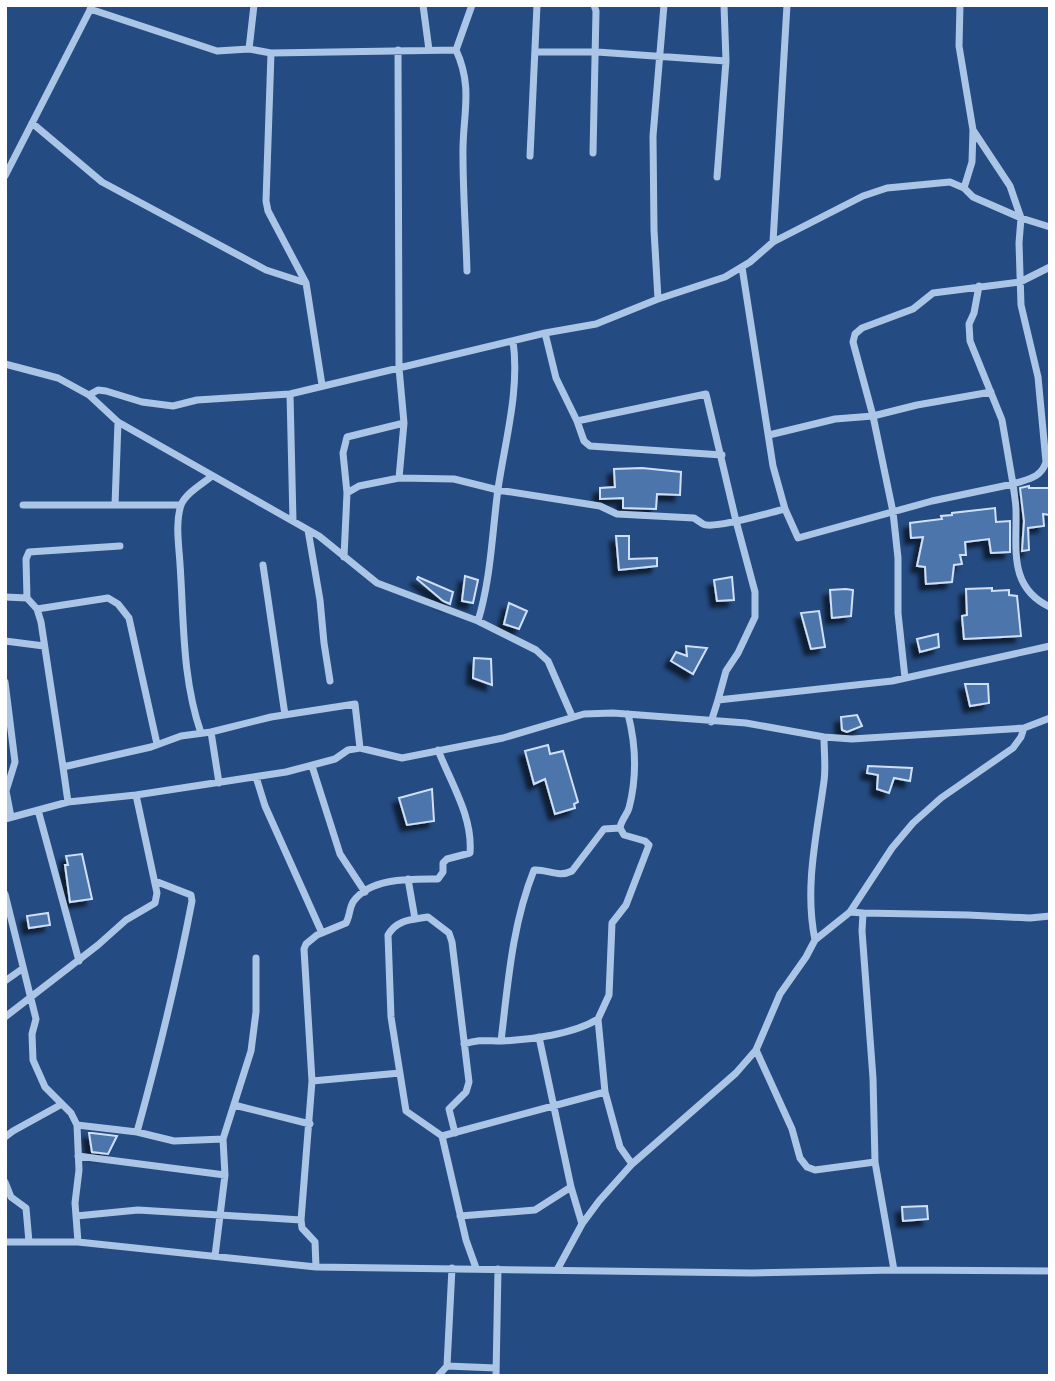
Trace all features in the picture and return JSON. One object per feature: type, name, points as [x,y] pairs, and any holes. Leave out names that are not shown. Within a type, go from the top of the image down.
[{"type":"street","points":[[249,49],[254,5]]},
{"type":"street","points":[[423,5],[429,50]]},
{"type":"street","points":[[467,271],[462,154],[467,108],[464,68],[456,50],[472,5]]},
{"type":"street","points":[[530,156],[537,5]]},
{"type":"street","points":[[593,153],[597,52],[594,5]]},
{"type":"street","points":[[658,299],[653,136],[664,5]]},
{"type":"street","points":[[717,177],[726,61],[724,5]]},
{"type":"street","points":[[773,242],[787,5]]},
{"type":"street","points":[[960,5],[959,46],[973,130],[972,162],[964,188]]},
{"type":"street","points":[[5,176],[91,7],[217,51],[249,49],[271,53],[456,50]]},
{"type":"street","points":[[398,50],[399,368],[404,423],[399,478]]},
{"type":"street","points":[[535,52],[597,52],[726,61]]},
{"type":"street","points":[[271,53],[266,201],[268,211],[306,283],[322,385]]},
{"type":"street","points":[[32,123],[102,182],[266,270],[306,283]]},
{"type":"street","points":[[743,267],[773,466],[785,509],[798,538],[978,489],[1013,484],[1038,476],[1046,462],[1038,377],[1021,304],[1021,218],[1010,186],[973,130]]},
{"type":"street","points":[[89,395],[98,390],[106,391],[142,402],[173,406],[197,400],[290,394],[545,333],[596,324],[658,299],[725,277],[743,267],[773,242],[863,196],[887,188],[950,182],[964,188],[973,198],[1050,227]]},
{"type":"street","points":[[905,678],[898,613],[898,558],[893,512],[873,416],[853,342],[855,334],[862,328],[912,309],[933,293],[1020,282],[1050,267]]},
{"type":"street","points":[[979,286],[969,330],[970,341],[1002,420],[1016,510],[1016,564],[1027,590],[1041,603],[1050,607]]},
{"type":"street","points":[[545,333],[556,378],[584,441],[590,446],[722,455]]},
{"type":"street","points":[[478,621],[490,576],[498,490],[514,389],[513,341]]},
{"type":"street","points":[[5,364],[58,378],[89,395],[118,422],[319,536],[377,583],[478,621],[544,655],[559,682],[572,716]]},
{"type":"street","points":[[769,435],[835,419],[873,416],[991,392]]},
{"type":"street","points":[[290,394],[293,520]]},
{"type":"street","points":[[576,421],[706,394],[736,522],[755,586],[755,617],[726,671],[719,701],[710,722]]},
{"type":"street","points":[[115,505],[118,422]]},
{"type":"street","points":[[344,557],[347,493],[343,453],[347,437],[404,423]]},
{"type":"street","points":[[201,733],[192,707],[183,643],[178,536],[181,505],[192,491],[212,476]]},
{"type":"street","points":[[347,493],[359,486],[399,478],[454,479],[498,490],[600,506],[617,514],[694,518],[704,525],[736,522],[785,509]]},
{"type":"street","points":[[23,505],[181,505]]},
{"type":"street","points":[[308,530],[330,681]]},
{"type":"street","points":[[68,802],[37,609],[27,598],[26,559],[29,552],[120,546]]},
{"type":"street","points":[[263,565],[285,715]]},
{"type":"street","points":[[5,597],[27,598]]},
{"type":"street","points":[[37,609],[108,598],[118,604],[129,618],[157,744]]},
{"type":"street","points":[[5,641],[44,646]]},
{"type":"street","points":[[719,701],[905,678],[1050,646]]},
{"type":"street","points":[[5,682],[15,762],[6,791],[8,818],[68,802],[219,783],[312,766],[335,759],[348,750],[360,748],[402,758],[503,738],[572,716],[628,714],[746,723],[824,737],[852,738],[1024,728],[1050,718]]},
{"type":"street","points":[[63,767],[167,740],[285,715],[355,704],[360,748]]},
{"type":"street","points":[[620,828],[628,810],[635,763],[635,744],[628,714]]},
{"type":"street","points":[[557,1270],[582,1224],[632,1164],[736,1073],[756,1050],[780,994],[815,940],[850,912],[892,848],[913,823],[1013,748],[1024,728]]},
{"type":"street","points":[[211,732],[219,783]]},
{"type":"street","points":[[815,940],[812,928],[811,863],[824,779],[824,737]]},
{"type":"street","points":[[316,1267],[315,1242],[302,1228],[301,1220],[312,1081],[304,949],[310,940],[346,923],[355,900],[365,891],[389,883],[438,879],[446,859],[471,851],[462,807],[438,750]]},
{"type":"street","points":[[312,766],[340,853],[365,891]]},
{"type":"street","points":[[256,777],[265,806],[322,933]]},
{"type":"street","points":[[5,1017],[79,961],[126,920],[155,903],[155,881],[136,795]]},
{"type":"street","points":[[38,810],[79,961]]},
{"type":"street","points":[[464,1044],[482,1038],[501,1041],[539,1037],[588,1026],[598,1019],[610,995],[612,923],[626,905],[649,845],[645,841],[624,835],[620,828]]},
{"type":"street","points":[[501,1041],[514,935],[534,870],[566,874],[572,871],[604,829],[620,828]]},
{"type":"street","points":[[408,880],[415,919]]},
{"type":"street","points":[[137,1132],[160,1049],[192,901],[191,895],[184,891],[155,881]]},
{"type":"street","points":[[5,894],[36,1019],[32,1034],[33,1060],[45,1087],[71,1114],[77,1125],[78,1242]]},
{"type":"street","points":[[850,912],[1030,919],[1050,916]]},
{"type":"street","points":[[863,913],[875,1162],[894,1270]]},
{"type":"street","points":[[454,1132],[449,1109],[469,1087],[449,933],[428,917],[404,920],[388,935],[391,1017],[406,1111],[442,1136],[466,1240],[476,1268]]},
{"type":"street","points":[[215,1256],[225,1175],[223,1139],[251,1051],[256,1012],[256,958]]},
{"type":"street","points":[[5,981],[22,969]]},
{"type":"street","points":[[598,1019],[605,1092],[620,1147],[632,1164]]},
{"type":"street","points":[[539,1037],[571,1187],[582,1224]]},
{"type":"street","points":[[756,1050],[792,1129],[800,1158],[807,1167],[815,1170],[875,1162]]},
{"type":"street","points":[[312,1081],[400,1073]]},
{"type":"street","points":[[442,1136],[605,1092]]},
{"type":"street","points":[[5,1138],[62,1104]]},
{"type":"street","points":[[234,1105],[310,1124]]},
{"type":"street","points":[[77,1125],[137,1132],[174,1141],[223,1139]]},
{"type":"street","points":[[78,1157],[225,1175]]},
{"type":"street","points":[[5,1182],[11,1197],[26,1208],[29,1242]]},
{"type":"street","points":[[460,1216],[535,1210],[571,1187]]},
{"type":"street","points":[[76,1216],[138,1210],[301,1220]]},
{"type":"street","points":[[5,1242],[78,1242],[316,1267],[752,1273],[1050,1271]]},
{"type":"street","points":[[438,1376],[447,1366],[452,1268]]},
{"type":"street","points":[[447,1366],[496,1372],[498,1269]]},
{"type":"building","points":[[642,468],[681,472],[680,495],[657,494],[656,509],[623,508],[623,498],[600,499],[600,488],[615,487],[614,469]]},
{"type":"building","points":[[1020,488],[1050,488],[1050,515],[1043,514],[1044,526],[1028,528],[1029,550],[1022,551],[1024,521]]},
{"type":"building","points":[[995,508],[996,522],[1010,521],[1010,552],[991,553],[989,539],[965,542],[966,555],[960,555],[962,564],[954,565],[952,582],[926,584],[925,567],[917,566],[923,537],[911,538],[910,523],[942,519],[941,516],[952,513]]},
{"type":"building","points":[[616,536],[629,536],[629,559],[657,558],[657,566],[619,570]]},
{"type":"building","points":[[465,576],[478,580],[473,603],[462,601]]},
{"type":"building","points":[[418,577],[453,592],[450,604],[443,601],[417,579]]},
{"type":"building","points":[[732,577],[734,600],[717,601],[714,580]]},
{"type":"building","points":[[992,588],[992,591],[1009,590],[1009,595],[1017,596],[1021,636],[964,639],[962,616],[967,615],[966,589]]},
{"type":"building","points":[[830,590],[853,590],[851,616],[832,618]]},
{"type":"building","points":[[509,603],[527,611],[519,629],[504,624]]},
{"type":"building","points":[[819,611],[825,647],[811,649],[801,613]]},
{"type":"building","points":[[938,634],[939,647],[920,652],[917,639]]},
{"type":"building","points":[[686,646],[707,648],[693,674],[671,661],[676,652],[687,656]]},
{"type":"building","points":[[474,658],[491,659],[492,685],[473,678]]},
{"type":"building","points":[[965,684],[988,684],[989,703],[970,706]]},
{"type":"building","points":[[857,715],[862,726],[847,732],[842,730],[841,717]]},
{"type":"building","points":[[548,745],[550,754],[563,751],[578,802],[574,804],[575,808],[555,814],[545,779],[534,784],[525,751]]},
{"type":"building","points":[[868,766],[912,768],[910,781],[894,778],[889,793],[877,789],[878,775],[867,773]]},
{"type":"building","points":[[432,789],[434,821],[407,825],[399,798]]},
{"type":"building","points":[[82,854],[92,899],[70,902],[66,856]]},
{"type":"building","points":[[48,913],[50,925],[29,928],[27,916]]},
{"type":"building","points":[[89,1133],[117,1136],[108,1154],[92,1152]]},
{"type":"building","points":[[927,1206],[928,1219],[903,1221],[902,1207]]}]
